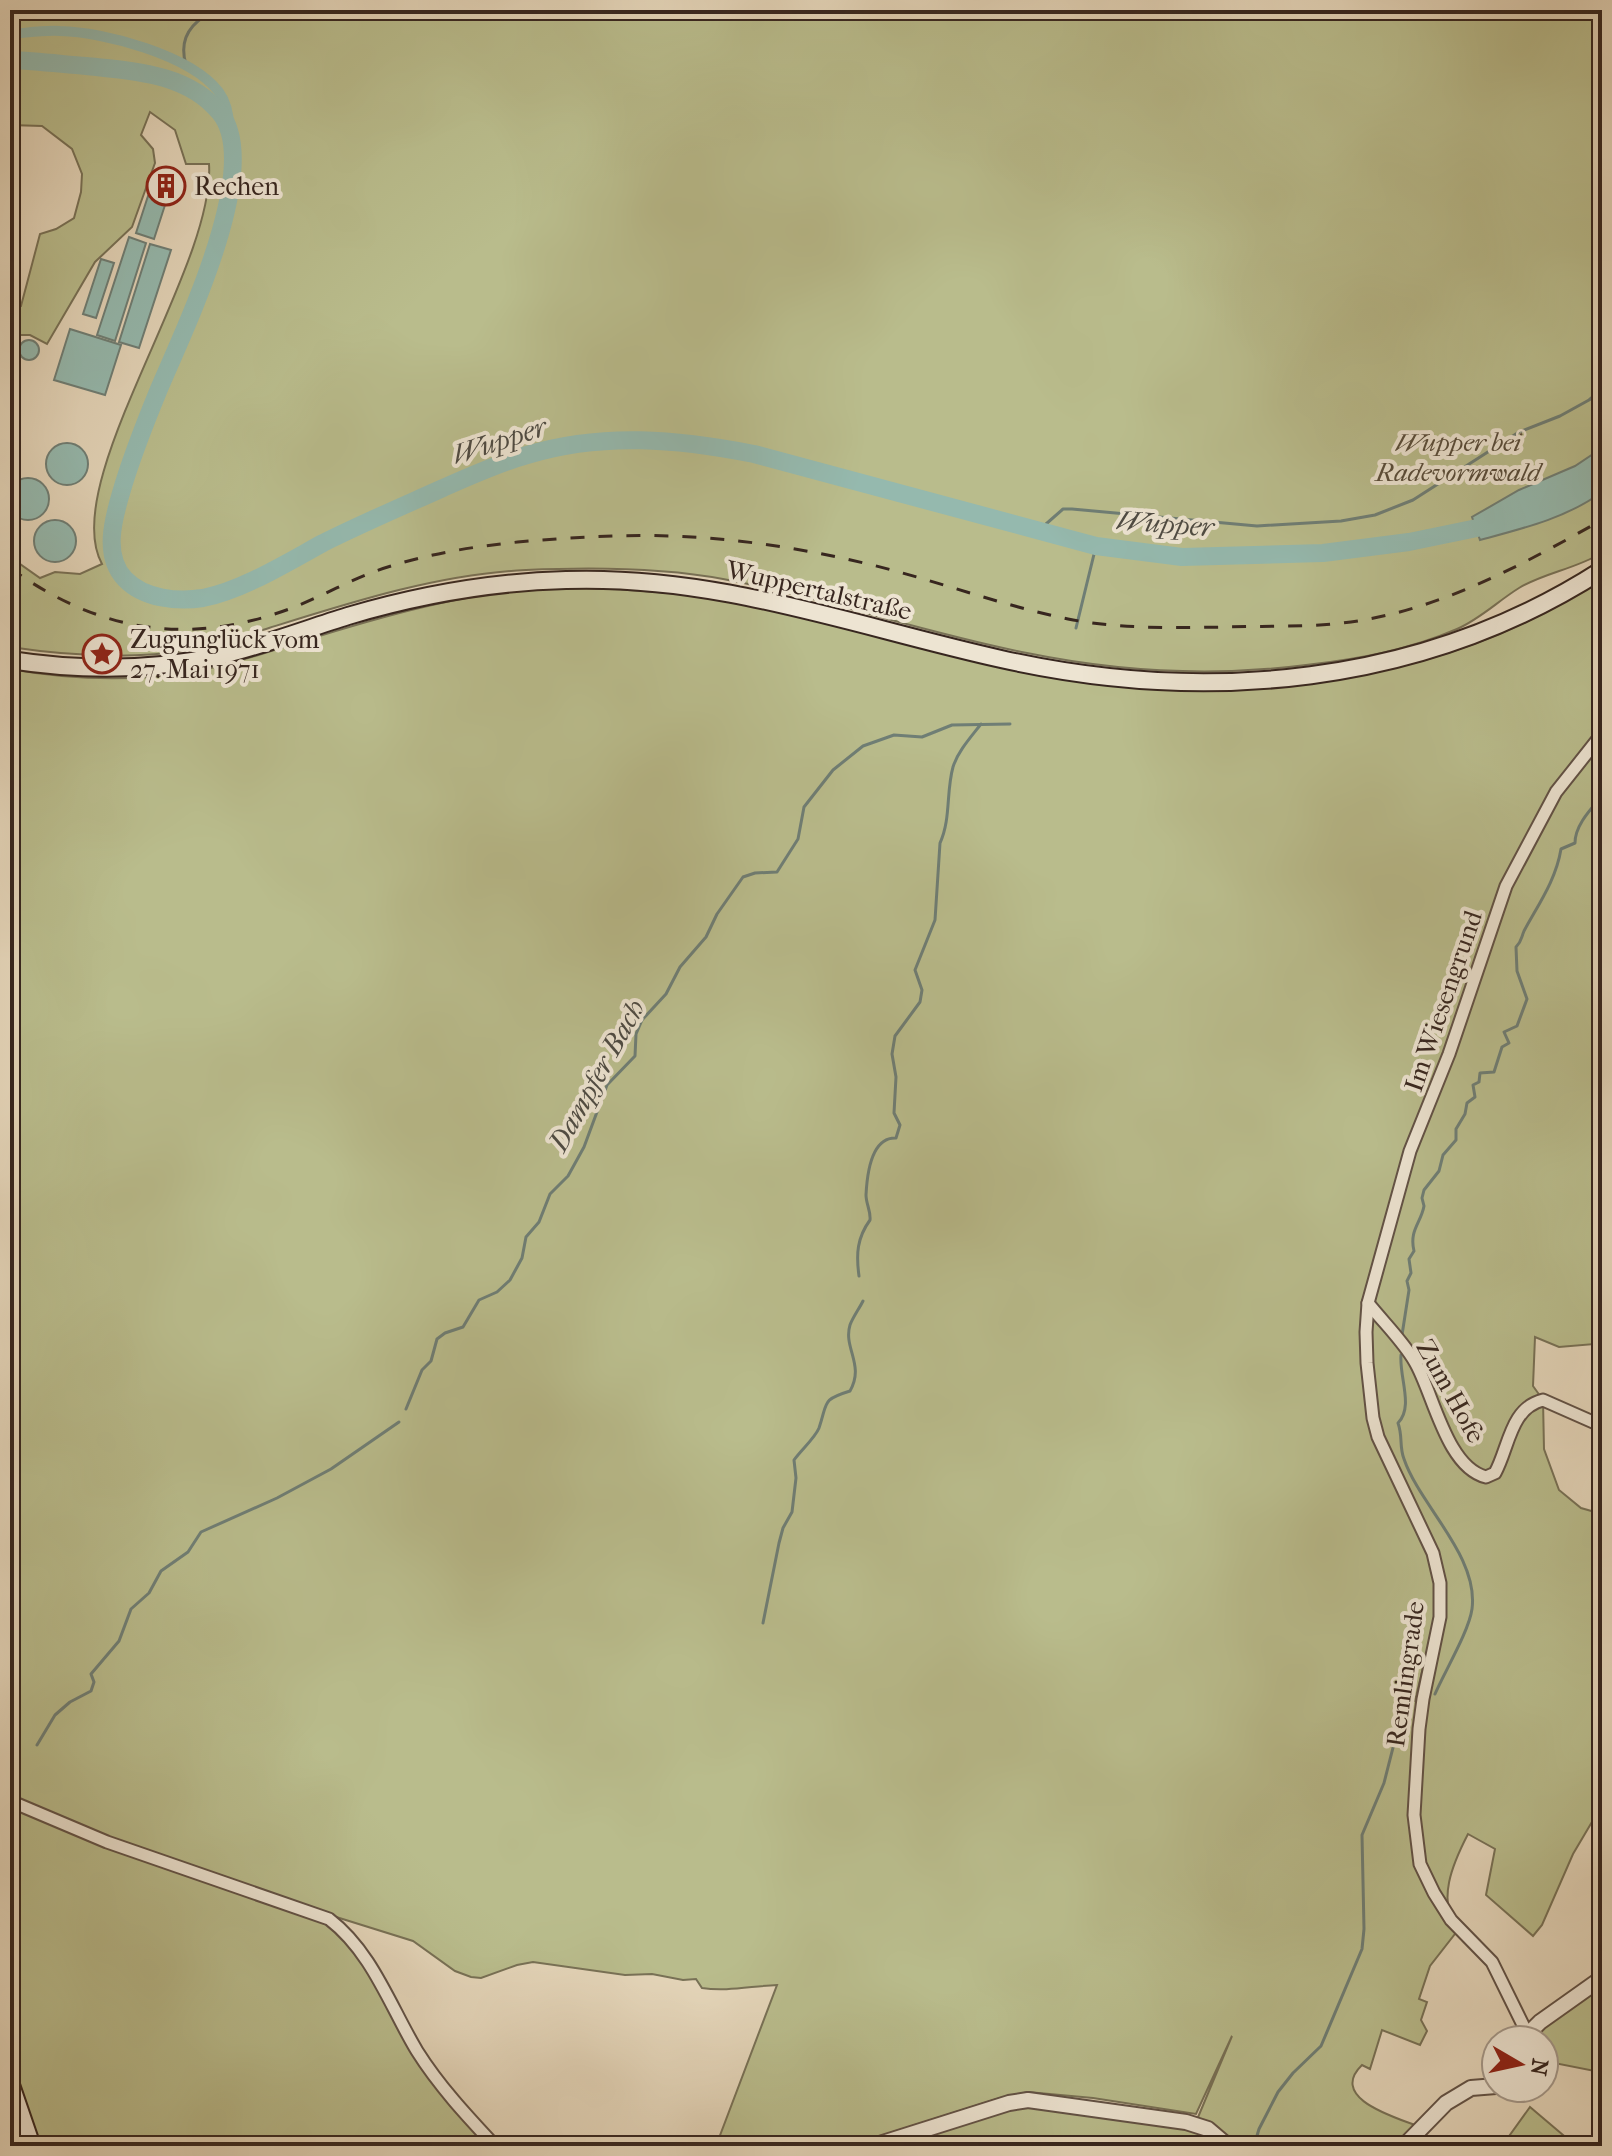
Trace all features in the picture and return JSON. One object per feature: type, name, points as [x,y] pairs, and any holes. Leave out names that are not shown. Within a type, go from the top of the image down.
[{"type":"main road","name":"Wuppertalstraße","points":[[10,660],[92,668],[168,664],[222,655],[406,601],[508,583],[588,579],[666,583],[745,594],[1003,659],[1081,674],[1168,683],[1241,682],[1330,673],[1427,651],[1517,618],[1602,570]]},
{"type":"main road","points":[[10,2082],[32,2146]]},
{"type":"street","name":"Im Wiesengrund","points":[[1368,1303],[1410,1151],[1449,1054],[1506,886],[1556,792],[1602,734]]},
{"type":"street","name":"Zum Hofe","points":[[1368,1303],[1414,1360],[1440,1425],[1463,1460],[1480,1476],[1495,1473],[1512,1428],[1522,1413],[1536,1402],[1543,1400],[1602,1426]]},
{"type":"street","name":"Remlingrade","points":[[1368,1303],[1366,1332],[1373,1418],[1389,1464],[1433,1553],[1440,1583],[1440,1617],[1419,1729],[1414,1815],[1420,1864],[1451,1920],[1492,1962],[1519,2024]]},
{"type":"street","points":[[10,1801],[107,1842],[329,1919],[347,1935],[369,1964],[439,2084],[495,2146]]},
{"type":"street","name":"Remlingrade","points":[[1542,2024],[1602,1978]]},
{"type":"street","points":[[1404,2146],[1446,2103],[1471,2088],[1480,2087]]},
{"type":"street","points":[[873,2146],[1009,2103],[1028,2100],[1186,2122],[1208,2129],[1228,2146]]},
{"type":"green space","name":"Wupper bei Radevormwald","points":[[10,10],[1602,10],[1602,553],[1529,583],[1465,625],[1420,643],[1345,660],[1271,669],[1166,671],[1097,665],[989,645],[723,579],[674,572],[600,568],[526,570],[428,583],[220,643],[168,653],[100,656],[10,647],[10,557],[40,578],[55,572],[80,574],[102,564],[94,528],[101,482],[118,429],[189,259],[205,208],[209,164],[186,164],[175,130],[150,112],[141,135],[153,149],[155,163],[132,227],[95,262],[47,344],[30,335],[10,335],[10,305],[21,306],[40,234],[74,218],[82,174],[72,149],[42,126],[10,125]]},
{"type":"green space","points":[[1602,578],[1602,732],[1554,791],[1504,885],[1446,1052],[1404,1158],[1367,1302],[1364,1332],[1368,1303],[1394,1200],[1449,1054],[1506,886],[1556,792],[1602,734],[1602,1375],[1596,1375],[1594,1344],[1559,1347],[1535,1337],[1533,1386],[1543,1400],[1544,1449],[1559,1490],[1581,1508],[1602,1514],[1602,1805],[1573,1854],[1542,1925],[1533,1936],[1486,1895],[1495,1849],[1468,1834],[1449,1882],[1448,1907],[1458,1930],[1430,1966],[1419,1999],[1427,2002],[1421,2020],[1427,2031],[1420,2045],[1382,2030],[1370,2069],[1362,2065],[1354,2077],[1353,2088],[1359,2097],[1383,2112],[1420,2127],[1401,2146],[1230,2146],[1209,2128],[1196,2122],[1232,2036],[1196,2114],[1093,2098],[1028,2092],[849,2146],[716,2146],[777,1985],[711,1989],[702,1988],[696,1979],[683,1980],[652,1974],[625,1975],[533,1962],[481,1978],[471,1977],[455,1971],[413,1941],[104,1839],[328,1920],[368,1965],[435,2078],[492,2146],[34,2146],[10,2078],[10,669],[57,676],[104,678],[175,675],[228,664],[377,619],[470,597],[533,589],[595,588],[744,603],[833,622],[987,662],[1111,685],[1241,689],[1307,684],[1372,673],[1435,657],[1496,635],[1553,608]],"holes":[[[1368,1375],[1373,1418],[1378,1437],[1371,1413]],[[1378,1437],[1438,1569],[1440,1617],[1421,1710],[1421,1702],[1415,1701],[1434,1619],[1437,1575]]]},
{"type":"green space","points":[[1602,1981],[1602,2113],[1593,2108],[1595,2071],[1560,2064],[1560,2024],[1543,2024]]},
{"type":"green space","points":[[10,2088],[30,2146],[10,2146]]},
{"type":"green space","points":[[1009,2103],[1186,2122],[1228,2146],[874,2146]]},
{"type":"green space","points":[[1530,2107],[1576,2146],[1502,2146]]},
{"type":"water","points":[[148,196],[166,202],[154,239],[136,233]]},
{"type":"water","points":[[129,237],[146,243],[115,341],[97,335]]},
{"type":"water","points":[[150,244],[171,250],[139,348],[119,342]]},
{"type":"water","points":[[101,259],[114,263],[96,318],[83,314]]},
{"type":"water","points":[[70,329],[121,345],[105,395],[54,380]]},
{"type":"water","points":[[29,340],[36,343],[39,350],[36,357],[29,360],[22,357],[19,350],[22,343]]},
{"type":"water","points":[[67,443],[82,449],[88,464],[82,479],[67,485],[52,479],[46,464],[52,449]]},
{"type":"water","points":[[1602,448],[1602,492],[1559,516],[1480,540],[1472,517],[1519,490],[1575,466]]},
{"type":"water","points":[[28,478],[43,484],[49,499],[43,514],[28,520],[13,514],[7,499],[13,484]]},
{"type":"water","points":[[55,520],[70,526],[76,541],[70,556],[55,562],[40,556],[34,541],[40,526]]},
{"type":"waterway","points":[[210,13],[215,10]]},
{"type":"waterway","points":[[186,65],[186,38],[193,26],[205,16]]},
{"type":"waterway","points":[[10,34],[78,32],[122,41],[168,57],[189,67],[219,92],[227,109],[229,127]]},
{"type":"waterway","name":"Wupper","points":[[10,60],[159,76],[192,89],[207,100],[220,113],[231,138],[232,171],[215,250],[138,441],[113,526],[112,549],[118,570],[133,586],[151,595],[183,600],[234,589],[353,528],[495,466],[555,448],[612,441],[669,442],[754,454],[1096,546],[1182,557],[1323,553],[1409,542],[1477,528],[1499,518]]},
{"type":"waterway","points":[[1038,531],[1063,509],[1257,526],[1341,521],[1375,515],[1413,500],[1519,432],[1560,416],[1602,389]]},
{"type":"waterway","name":"Dampfer Bach","points":[[1076,628],[1096,546]]},
{"type":"waterway","name":"Wupper","points":[[112,572],[117,568]]},
{"type":"waterway","points":[[10,614],[16,602],[14,582]]},
{"type":"waterway","points":[[859,1276],[858,1246],[870,1220],[866,1195],[869,1168],[876,1150],[888,1139],[896,1138],[900,1125],[894,1113],[896,1077],[892,1054],[895,1036],[920,1002],[922,990],[915,970],[935,920],[940,843],[946,825],[951,776],[958,755],[981,724]]},
{"type":"waterway","name":"Dampfer Bach","points":[[406,1409],[422,1370],[431,1361],[437,1339],[463,1327],[479,1300],[497,1292],[510,1280],[522,1258],[526,1237],[539,1222],[550,1194],[568,1176],[584,1147],[607,1085],[635,1056],[636,1034],[642,1020],[666,994],[680,967],[706,937],[717,914],[743,877],[777,872],[798,839],[804,807],[833,770],[863,746],[894,735],[922,737],[952,725],[1010,724]]},
{"type":"waterway","points":[[1402,1335],[1409,1290],[1407,1281],[1411,1273],[1409,1259],[1414,1251],[1414,1232],[1423,1212],[1424,1190],[1439,1171],[1443,1155],[1456,1140],[1456,1129],[1465,1114],[1467,1103],[1475,1097],[1473,1085],[1479,1082],[1480,1073],[1494,1072],[1502,1047],[1509,1043],[1504,1032],[1517,1026],[1527,999],[1517,971],[1516,947],[1551,882],[1561,849],[1575,843],[1581,824],[1602,796]]},
{"type":"waterway","points":[[10,1058],[19,1044],[11,1013]]},
{"type":"waterway","points":[[763,1623],[779,1543],[792,1512],[796,1478],[794,1460],[817,1432],[827,1403],[850,1391],[854,1382],[855,1365],[849,1333],[851,1322],[863,1301]]},
{"type":"waterway","points":[[1401,1355],[1405,1409],[1398,1423],[1403,1454],[1412,1477],[1458,1551],[1472,1589],[1472,1609],[1466,1628],[1435,1694]]},
{"type":"waterway","name":"Dampfer Bach","points":[[37,1745],[55,1715],[70,1702],[91,1691],[94,1682],[91,1674],[119,1641],[131,1609],[149,1593],[161,1571],[188,1552],[201,1532],[277,1498],[331,1469],[399,1422]]},
{"type":"waterway","points":[[1402,1721],[1411,1705]]},
{"type":"waterway","points":[[1254,2146],[1278,2092],[1321,2046],[1362,1949],[1362,1835],[1384,1783],[1398,1728]]},
{"type":"railway","points":[[10,568],[43,590],[77,607],[145,627],[181,629],[217,627],[254,620],[292,608],[378,570],[445,552],[557,539],[677,536],[742,541],[837,557],[893,570],[1017,607],[1088,622],[1166,628],[1293,626],[1370,619],[1439,600],[1506,571],[1602,520]]},
{"type":"place","name":"Rechen","points":[[166,186]]},
{"type":"place","name":"Zugunglück vom 27. Mai 1971","points":[[102,654]]}]
